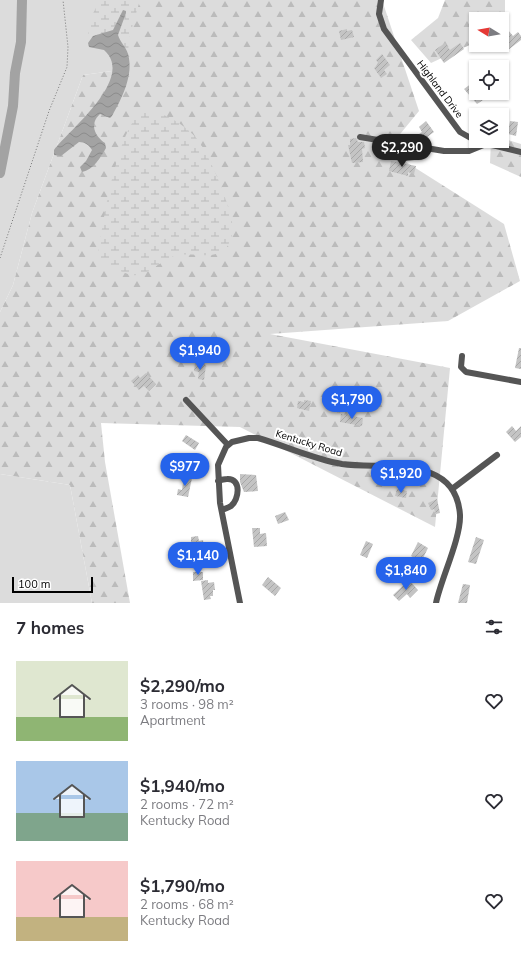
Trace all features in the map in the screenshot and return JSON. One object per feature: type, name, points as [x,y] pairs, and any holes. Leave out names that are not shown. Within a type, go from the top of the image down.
[{"type":"street","name":"Highland Drive","points":[[381,0],[381,20],[390,39],[460,132],[469,138]]},
{"type":"street","points":[[360,137],[418,147],[470,151],[477,148]]},
{"type":"street","points":[[395,144],[396,150],[403,158],[414,157],[418,147]]},
{"type":"street","name":"Highland Drive","points":[[504,148],[521,152]]},
{"type":"street","points":[[462,356],[461,367],[466,372],[521,382]]},
{"type":"street","points":[[186,400],[228,445],[218,465],[218,481],[222,510],[240,603]]},
{"type":"street","name":"Kentucky Road","points":[[228,445],[240,439],[258,438],[341,464],[422,470],[441,477],[449,484],[455,494],[460,517],[458,530],[436,603]]},
{"type":"street","points":[[452,489],[497,455]]},
{"type":"street","points":[[218,481],[227,478],[232,480],[237,486],[237,495],[234,502],[230,507],[222,510]]},
{"type":"path","points":[[0,258],[49,111],[67,67],[68,47],[62,0]]},
{"type":"green space","points":[[0,0],[124,0],[112,71],[83,75],[32,213],[13,285],[0,312]]},
{"type":"green space","points":[[100,0],[140,0],[129,38],[128,54],[118,35],[125,18],[114,29],[95,35],[88,43],[89,21]]},
{"type":"green space","points":[[124,0],[382,0],[419,111],[387,150],[504,224],[520,281],[448,321],[270,334],[450,368],[435,527],[240,427],[101,423],[105,462],[130,603],[92,603],[70,485],[0,474],[0,312],[13,285],[32,213],[83,75],[112,71]]},
{"type":"green space","points":[[445,0],[505,0],[505,12],[469,12],[469,45],[431,63],[411,40],[438,18]]},
{"type":"green space","points":[[147,110],[175,120],[188,129],[198,140],[209,158],[220,184],[229,210],[233,230],[227,247],[216,254],[175,256],[149,271],[138,275],[132,275],[101,264],[98,256],[103,222],[113,175],[120,151],[128,131],[137,117]]},
{"type":"green space","points":[[509,140],[521,144],[521,177],[490,163],[491,148],[509,148]]},
{"type":"green space","points":[[0,474],[70,485],[92,603],[0,603]]},
{"type":"water","points":[[123,10],[126,11],[126,13],[118,35],[128,54],[129,70],[126,86],[120,102],[112,116],[110,118],[100,114],[97,118],[94,126],[95,130],[98,137],[105,143],[106,148],[90,169],[82,172],[80,167],[86,161],[92,150],[88,145],[79,142],[61,156],[54,155],[54,150],[97,103],[106,89],[112,75],[112,62],[104,50],[89,47],[88,43],[93,36],[113,30]]},
{"type":"building","points":[[347,29],[347,31],[352,30],[354,37],[341,40],[339,31]]},
{"type":"building","points":[[509,31],[513,36],[518,32],[521,36],[521,40],[509,49]]},
{"type":"building","points":[[445,43],[450,50],[460,43],[464,49],[444,63],[435,50]]},
{"type":"building","points":[[382,54],[390,65],[384,70],[387,74],[381,78],[374,68],[379,64],[376,60]]},
{"type":"building","points":[[469,85],[469,95],[464,89]]},
{"type":"building","points":[[474,100],[483,100],[477,104]]},
{"type":"building","points":[[426,121],[434,132],[423,140],[419,134],[422,132],[419,127]]},
{"type":"building","points":[[510,121],[518,122],[516,136],[509,134]]},
{"type":"building","points":[[356,138],[358,142],[364,142],[365,148],[362,149],[363,162],[352,163],[348,145],[350,145],[350,139]]},
{"type":"building","points":[[391,161],[416,166],[414,174],[408,172],[408,176],[389,171]]},
{"type":"building","points":[[519,348],[521,348],[521,369],[515,368]]},
{"type":"building","points":[[195,363],[206,365],[204,380],[198,379],[199,372],[194,371]]},
{"type":"building","points":[[146,373],[156,384],[149,391],[144,386],[139,390],[131,381],[138,375],[140,378]]},
{"type":"building","points":[[304,400],[311,401],[309,411],[297,408],[298,401],[304,402]]},
{"type":"building","points":[[331,402],[342,405],[340,413],[329,410]]},
{"type":"building","points":[[341,414],[363,418],[362,426],[340,422]]},
{"type":"building","points":[[512,426],[516,431],[521,426],[521,437],[515,442],[506,432]]},
{"type":"building","points":[[186,435],[199,443],[195,450],[182,441]]},
{"type":"building","points":[[240,474],[256,475],[258,491],[244,492],[240,482]]},
{"type":"building","points":[[184,476],[192,478],[188,497],[177,495],[178,489],[182,490]]},
{"type":"building","points":[[397,489],[407,491],[406,498],[395,496]]},
{"type":"building","points":[[437,499],[440,513],[436,514],[434,509],[431,510],[428,503]]},
{"type":"building","points":[[285,512],[289,520],[278,524],[275,516]]},
{"type":"building","points":[[252,528],[260,528],[260,534],[266,533],[267,546],[254,547]]},
{"type":"building","points":[[198,536],[199,541],[203,540],[204,548],[189,550],[188,544],[191,544],[191,537]]},
{"type":"building","points":[[476,537],[484,540],[476,564],[468,562]]},
{"type":"building","points":[[366,541],[373,544],[367,558],[360,555]]},
{"type":"building","points":[[418,542],[428,548],[421,562],[411,556]]},
{"type":"building","points":[[193,572],[203,572],[203,580],[193,581]]},
{"type":"building","points":[[268,577],[281,588],[275,596],[262,585]]},
{"type":"building","points":[[208,580],[208,583],[214,582],[215,590],[213,590],[213,596],[210,596],[211,599],[204,600],[201,581]]},
{"type":"building","points":[[409,580],[418,590],[410,598],[407,594],[399,601],[393,595]]},
{"type":"building","points":[[463,584],[470,585],[467,603],[458,603]]},
{"type":"waterway","points":[[0,173],[13,106],[15,73],[21,42],[22,0]]}]
